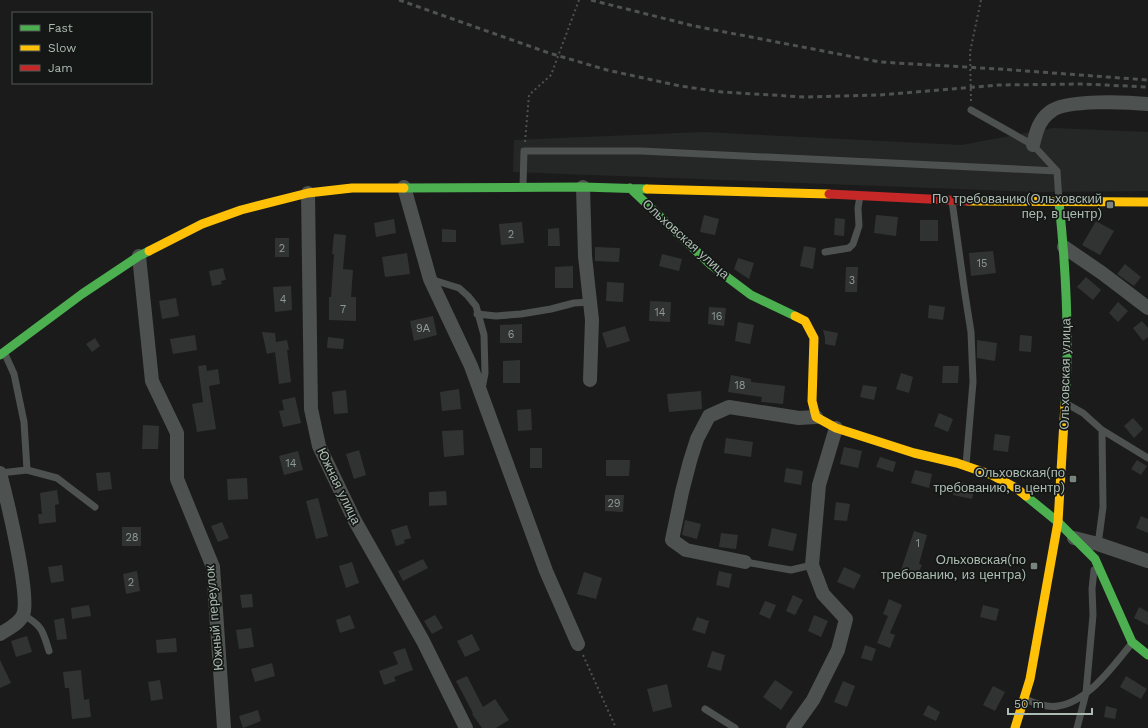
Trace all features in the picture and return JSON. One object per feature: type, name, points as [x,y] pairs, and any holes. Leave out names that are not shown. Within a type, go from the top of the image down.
[{"type":"street","points":[[1033,145],[1037,130],[1042,120],[1056,107],[1095,102],[1148,104]]},
{"type":"street","points":[[2,354],[69,303],[140,256],[202,224],[241,210],[308,193],[352,188],[523,186],[860,195],[952,201],[1148,202]]},
{"type":"street","points":[[404,187],[430,279],[471,366],[546,572],[578,644]]},
{"type":"street","points":[[583,187],[585,256],[592,320],[590,380]]},
{"type":"street","name":"Ольховская улица","points":[[630,188],[711,265],[752,295],[805,321],[814,338],[812,401],[816,416]]},
{"type":"street","name":"Южная улица","points":[[308,193],[311,409],[319,446],[355,520],[423,641],[466,728]]},
{"type":"street","name":"Ольховская улица","points":[[1015,728],[1025,699],[1031,671],[1058,522],[1068,362],[1064,247],[1059,202]]},
{"type":"street","points":[[1064,247],[1102,273],[1148,308]]},
{"type":"street","name":"Южный переулок","points":[[140,256],[152,382],[176,432],[177,479],[213,567],[224,728]]},
{"type":"street","points":[[745,562],[686,550],[672,540],[682,492],[697,439],[709,416],[729,407],[799,418],[816,416],[836,428],[914,453],[966,466],[992,475],[1016,488],[1058,522],[1095,559],[1132,642],[1148,655]]},
{"type":"street","points":[[793,728],[813,700],[838,650],[846,619],[823,594],[812,565],[819,484],[836,428]]},
{"type":"street","points":[[0,473],[22,575],[25,608],[19,621],[0,634]]},
{"type":"street","points":[[1074,538],[1098,544],[1148,561]]},
{"type":"lane","points":[[971,110],[1033,145],[1056,171],[1059,202]]},
{"type":"lane","points":[[523,186],[524,151],[641,151],[1056,171]]},
{"type":"lane","points":[[825,252],[849,248],[854,244],[859,226],[858,208],[860,195]]},
{"type":"lane","points":[[952,201],[972,332],[973,382],[966,466]]},
{"type":"lane","points":[[430,279],[459,288],[476,306],[484,335],[485,373],[481,391]]},
{"type":"lane","points":[[477,314],[496,316],[521,314],[551,309],[574,303],[590,302]]},
{"type":"lane","points":[[2,354],[14,374],[24,422],[26,470]]},
{"type":"lane","points":[[1066,403],[1083,413],[1102,430],[1148,458]]},
{"type":"lane","points":[[1077,728],[1086,693],[1093,615],[1092,589],[1103,507],[1102,430]]},
{"type":"lane","points":[[0,473],[26,470],[57,478],[95,508]]},
{"type":"lane","points":[[745,562],[791,570],[812,565]]},
{"type":"lane","points":[[23,615],[36,622],[44,634],[50,651]]},
{"type":"lane","points":[[1025,699],[1056,707],[1069,704],[1086,693],[1110,670],[1132,642]]},
{"type":"lane","points":[[705,709],[735,728]]},
{"type":"path","points":[[524,151],[529,95],[551,75],[579,0]]},
{"type":"path","points":[[971,110],[970,52],[981,0]]},
{"type":"path","points":[[578,644],[616,728]]},
{"type":"shaded area","points":[[1053,128],[1148,132],[1148,191],[1039,192],[513,172],[514,140],[703,132],[961,145]]},
{"type":"building","points":[[704,215],[719,219],[715,235],[700,232]]},
{"type":"building","points":[[876,215],[898,217],[896,236],[874,233]]},
{"type":"building","points":[[835,218],[845,219],[844,236],[834,235]]},
{"type":"building","points":[[394,219],[396,233],[376,237],[374,223]]},
{"type":"building","points":[[920,220],[938,220],[938,241],[920,241]]},
{"type":"building","points":[[1096,221],[1114,231],[1100,255],[1082,245]]},
{"type":"building","points":[[522,222],[524,243],[501,245],[499,224]]},
{"type":"building","points":[[559,228],[560,246],[548,246],[548,229]]},
{"type":"building","points":[[442,229],[456,230],[456,242],[442,242]]},
{"type":"building","points":[[334,234],[346,235],[343,269],[353,270],[351,297],[356,297],[356,321],[329,320],[329,297],[331,297]]},
{"type":"building","points":[[275,238],[289,238],[289,257],[275,257]]},
{"type":"building","points":[[804,246],[816,248],[813,269],[800,266]]},
{"type":"building","points":[[595,247],[620,248],[619,262],[595,261]]},
{"type":"building","points":[[993,251],[996,273],[971,276],[969,253]]},
{"type":"building","points":[[407,253],[410,274],[385,277],[382,257]]},
{"type":"building","points":[[662,254],[682,259],[679,271],[659,266]]},
{"type":"building","points":[[738,258],[754,263],[749,279],[734,269]]},
{"type":"building","points":[[1125,264],[1141,277],[1134,286],[1117,274]]},
{"type":"building","points":[[573,266],[573,288],[555,288],[555,267]]},
{"type":"building","points":[[846,267],[858,267],[857,292],[845,292]]},
{"type":"building","points":[[223,268],[226,280],[221,281],[222,284],[212,286],[209,271]]},
{"type":"building","points":[[1086,277],[1101,290],[1093,300],[1077,287]]},
{"type":"building","points":[[607,282],[624,283],[623,302],[606,301]]},
{"type":"building","points":[[291,286],[292,310],[275,312],[273,287]]},
{"type":"building","points":[[176,298],[179,316],[162,319],[159,301]]},
{"type":"building","points":[[650,301],[671,302],[670,322],[649,321]]},
{"type":"building","points":[[1118,302],[1128,311],[1118,322],[1109,313]]},
{"type":"building","points":[[929,305],[945,307],[943,320],[928,318]]},
{"type":"building","points":[[709,307],[726,308],[724,326],[708,324]]},
{"type":"building","points":[[433,316],[437,335],[414,341],[410,321]]},
{"type":"building","points":[[1142,321],[1148,328],[1148,337],[1143,341],[1133,328]]},
{"type":"building","points":[[738,322],[754,325],[750,344],[735,341]]},
{"type":"building","points":[[522,324],[522,343],[500,343],[500,325]]},
{"type":"building","points":[[625,326],[630,341],[607,348],[602,333]]},
{"type":"building","points":[[823,330],[838,333],[835,346],[825,344]]},
{"type":"building","points":[[262,332],[275,333],[276,342],[287,340],[291,382],[279,384],[275,352],[267,354]]},
{"type":"building","points":[[195,335],[197,350],[173,354],[170,339]]},
{"type":"building","points":[[1020,335],[1032,336],[1031,352],[1019,351]]},
{"type":"building","points":[[328,337],[344,339],[343,349],[327,348]]},
{"type":"building","points":[[95,338],[100,346],[92,352],[86,344]]},
{"type":"building","points":[[977,340],[997,343],[995,361],[977,358]]},
{"type":"building","points":[[520,360],[520,383],[503,383],[503,361]]},
{"type":"building","points":[[206,365],[207,371],[218,369],[220,384],[209,386],[216,429],[197,432],[192,404],[203,402],[198,366]]},
{"type":"building","points":[[943,366],[959,366],[958,383],[942,383]]},
{"type":"building","points":[[901,373],[913,377],[909,393],[896,389]]},
{"type":"building","points":[[731,375],[751,379],[751,382],[785,386],[783,404],[761,402],[762,397],[728,392]]},
{"type":"building","points":[[863,385],[877,387],[874,400],[860,397]]},
{"type":"building","points":[[459,389],[461,409],[442,411],[440,392]]},
{"type":"building","points":[[346,390],[348,413],[334,414],[332,392]]},
{"type":"building","points":[[701,391],[702,409],[669,412],[667,394]]},
{"type":"building","points":[[295,397],[301,423],[283,427],[279,411],[284,410],[282,400]]},
{"type":"building","points":[[531,409],[532,430],[518,431],[517,410]]},
{"type":"building","points":[[939,413],[953,419],[948,432],[934,426]]},
{"type":"building","points":[[1133,418],[1143,429],[1134,438],[1124,426]]},
{"type":"building","points":[[143,425],[159,426],[158,449],[142,449]]},
{"type":"building","points":[[463,430],[464,455],[444,457],[442,431]]},
{"type":"building","points":[[995,434],[1010,436],[1008,452],[993,450]]},
{"type":"building","points":[[726,438],[753,442],[751,457],[724,453]]},
{"type":"building","points":[[844,447],[862,451],[858,468],[840,464]]},
{"type":"building","points":[[530,448],[542,448],[542,468],[530,468]]},
{"type":"building","points":[[359,450],[366,475],[354,479],[346,454]]},
{"type":"building","points":[[298,451],[303,470],[284,475],[279,456]]},
{"type":"building","points":[[880,457],[896,462],[893,472],[876,467]]},
{"type":"building","points":[[606,460],[630,460],[629,476],[606,476]]},
{"type":"building","points":[[1137,460],[1147,466],[1141,475],[1131,469]]},
{"type":"building","points":[[786,468],[803,471],[801,485],[784,482]]},
{"type":"building","points":[[915,470],[932,474],[929,488],[911,483]]},
{"type":"building","points":[[110,472],[112,489],[98,491],[96,473]]},
{"type":"building","points":[[247,478],[248,499],[228,500],[227,479]]},
{"type":"building","points":[[956,481],[975,486],[972,499],[953,495]]},
{"type":"building","points":[[57,490],[59,504],[55,505],[56,522],[39,524],[38,514],[42,514],[40,493]]},
{"type":"building","points":[[446,491],[447,505],[429,506],[429,492]]},
{"type":"building","points":[[605,495],[624,495],[623,512],[605,511]]},
{"type":"building","points":[[318,498],[328,536],[316,539],[306,501]]},
{"type":"building","points":[[836,502],[850,504],[847,521],[834,520]]},
{"type":"building","points":[[1141,516],[1148,519],[1148,533],[1136,528]]},
{"type":"building","points":[[685,520],[701,524],[697,539],[682,535]]},
{"type":"building","points":[[222,522],[229,538],[218,542],[211,526]]},
{"type":"building","points":[[407,525],[411,538],[404,540],[405,543],[396,546],[391,530]]},
{"type":"building","points":[[122,527],[141,527],[141,546],[122,546]]},
{"type":"building","points":[[772,528],[797,534],[793,551],[768,546]]},
{"type":"building","points":[[914,531],[927,535],[919,564],[922,565],[916,579],[900,573]]},
{"type":"building","points":[[721,533],[738,535],[736,549],[719,547]]},
{"type":"building","points":[[423,559],[428,568],[403,581],[398,571]]},
{"type":"building","points":[[352,562],[359,583],[346,588],[339,566]]},
{"type":"building","points":[[62,565],[64,581],[51,583],[48,567]]},
{"type":"building","points":[[844,567],[861,575],[854,589],[837,582]]},
{"type":"building","points":[[137,571],[140,591],[126,594],[123,574]]},
{"type":"building","points":[[719,571],[732,574],[729,588],[716,585]]},
{"type":"building","points":[[584,572],[602,578],[596,599],[577,594]]},
{"type":"building","points":[[252,594],[253,607],[242,608],[240,595]]},
{"type":"building","points":[[793,595],[803,600],[795,615],[786,611]]},
{"type":"building","points":[[889,599],[902,605],[890,633],[895,635],[890,648],[877,643],[888,616],[883,614]]},
{"type":"building","points":[[765,601],[776,605],[770,619],[759,614]]},
{"type":"building","points":[[89,605],[91,616],[72,619],[71,608]]},
{"type":"building","points":[[983,605],[999,609],[996,621],[980,617]]},
{"type":"building","points":[[1139,607],[1148,612],[1148,625],[1134,618]]},
{"type":"building","points":[[350,615],[355,628],[340,633],[336,620]]},
{"type":"building","points":[[435,615],[443,628],[432,634],[424,621]]},
{"type":"building","points":[[814,615],[828,621],[821,637],[808,631]]},
{"type":"building","points":[[697,617],[709,621],[705,634],[692,630]]},
{"type":"building","points":[[64,618],[67,639],[57,640],[54,620]]},
{"type":"building","points":[[251,628],[254,647],[239,649],[236,630]]},
{"type":"building","points":[[472,634],[480,650],[465,657],[457,641]]},
{"type":"building","points":[[27,636],[32,652],[16,657],[11,641]]},
{"type":"building","points":[[176,638],[177,652],[157,653],[156,640]]},
{"type":"building","points":[[865,645],[876,649],[872,661],[861,658]]},
{"type":"building","points":[[405,648],[413,670],[394,677],[396,681],[384,685],[379,671],[398,664],[393,652]]},
{"type":"building","points":[[712,651],[725,655],[721,671],[707,667]]},
{"type":"building","points":[[0,660],[11,683],[0,688]]},
{"type":"building","points":[[272,663],[275,676],[255,682],[251,669]]},
{"type":"building","points":[[81,670],[84,700],[89,699],[91,717],[72,719],[69,688],[65,688],[63,672]]},
{"type":"building","points":[[467,676],[483,707],[495,699],[509,720],[496,728],[482,728],[472,714],[473,713],[456,681]]},
{"type":"building","points":[[1126,676],[1147,689],[1141,699],[1120,687]]},
{"type":"building","points":[[160,680],[163,699],[151,701],[148,682]]},
{"type":"building","points":[[775,680],[793,692],[781,710],[763,697]]},
{"type":"building","points":[[843,681],[855,686],[847,707],[834,702]]},
{"type":"building","points":[[667,684],[672,707],[653,712],[647,689]]},
{"type":"building","points":[[993,686],[1005,692],[995,711],[983,705]]},
{"type":"building","points":[[928,705],[940,712],[936,721],[923,715]]},
{"type":"building","points":[[1106,706],[1117,709],[1115,719],[1104,717]]},
{"type":"building","points":[[258,710],[261,721],[243,728],[239,716]]},
{"type":"railway","points":[[399,0],[549,53],[607,70],[680,86],[722,92],[804,97],[879,95],[999,85],[1083,84],[1148,87]]},
{"type":"railway","points":[[591,0],[694,26],[880,62],[1148,80]]},
{"type":"traffic: fast","points":[[404,188],[583,187],[647,189]]},
{"type":"traffic: fast","points":[[630,188],[711,265],[751,295],[795,316]]},
{"type":"traffic: fast","points":[[1059,202],[1064,252],[1067,328],[1065,404]]},
{"type":"traffic: fast","points":[[0,355],[82,294],[149,251]]},
{"type":"traffic: fast","points":[[1026,496],[1058,522],[1095,559],[1132,642],[1148,655]]},
{"type":"traffic: slow","points":[[149,251],[202,224],[241,210],[308,193],[352,188],[404,188]]},
{"type":"traffic: slow","points":[[647,189],[829,194]]},
{"type":"traffic: slow","points":[[968,201],[1148,202]]},
{"type":"traffic: slow","points":[[795,316],[805,321],[814,338],[812,401],[816,417],[836,428],[914,453],[957,463],[992,475],[1016,488],[1026,496]]},
{"type":"traffic: slow","points":[[1015,728],[1030,679],[1058,522],[1065,404]]},
{"type":"traffic: jam","points":[[829,194],[968,201]]},
{"type":"place","name":"По требованию(Ольховский пер, в центр)","points":[[1110,205]]},
{"type":"place","name":"Ольховская(по требованию, в центр)","points":[[1073,479]]},
{"type":"place","name":"Ольховская(по требованию, из центра)","points":[[1034,566]]}]
